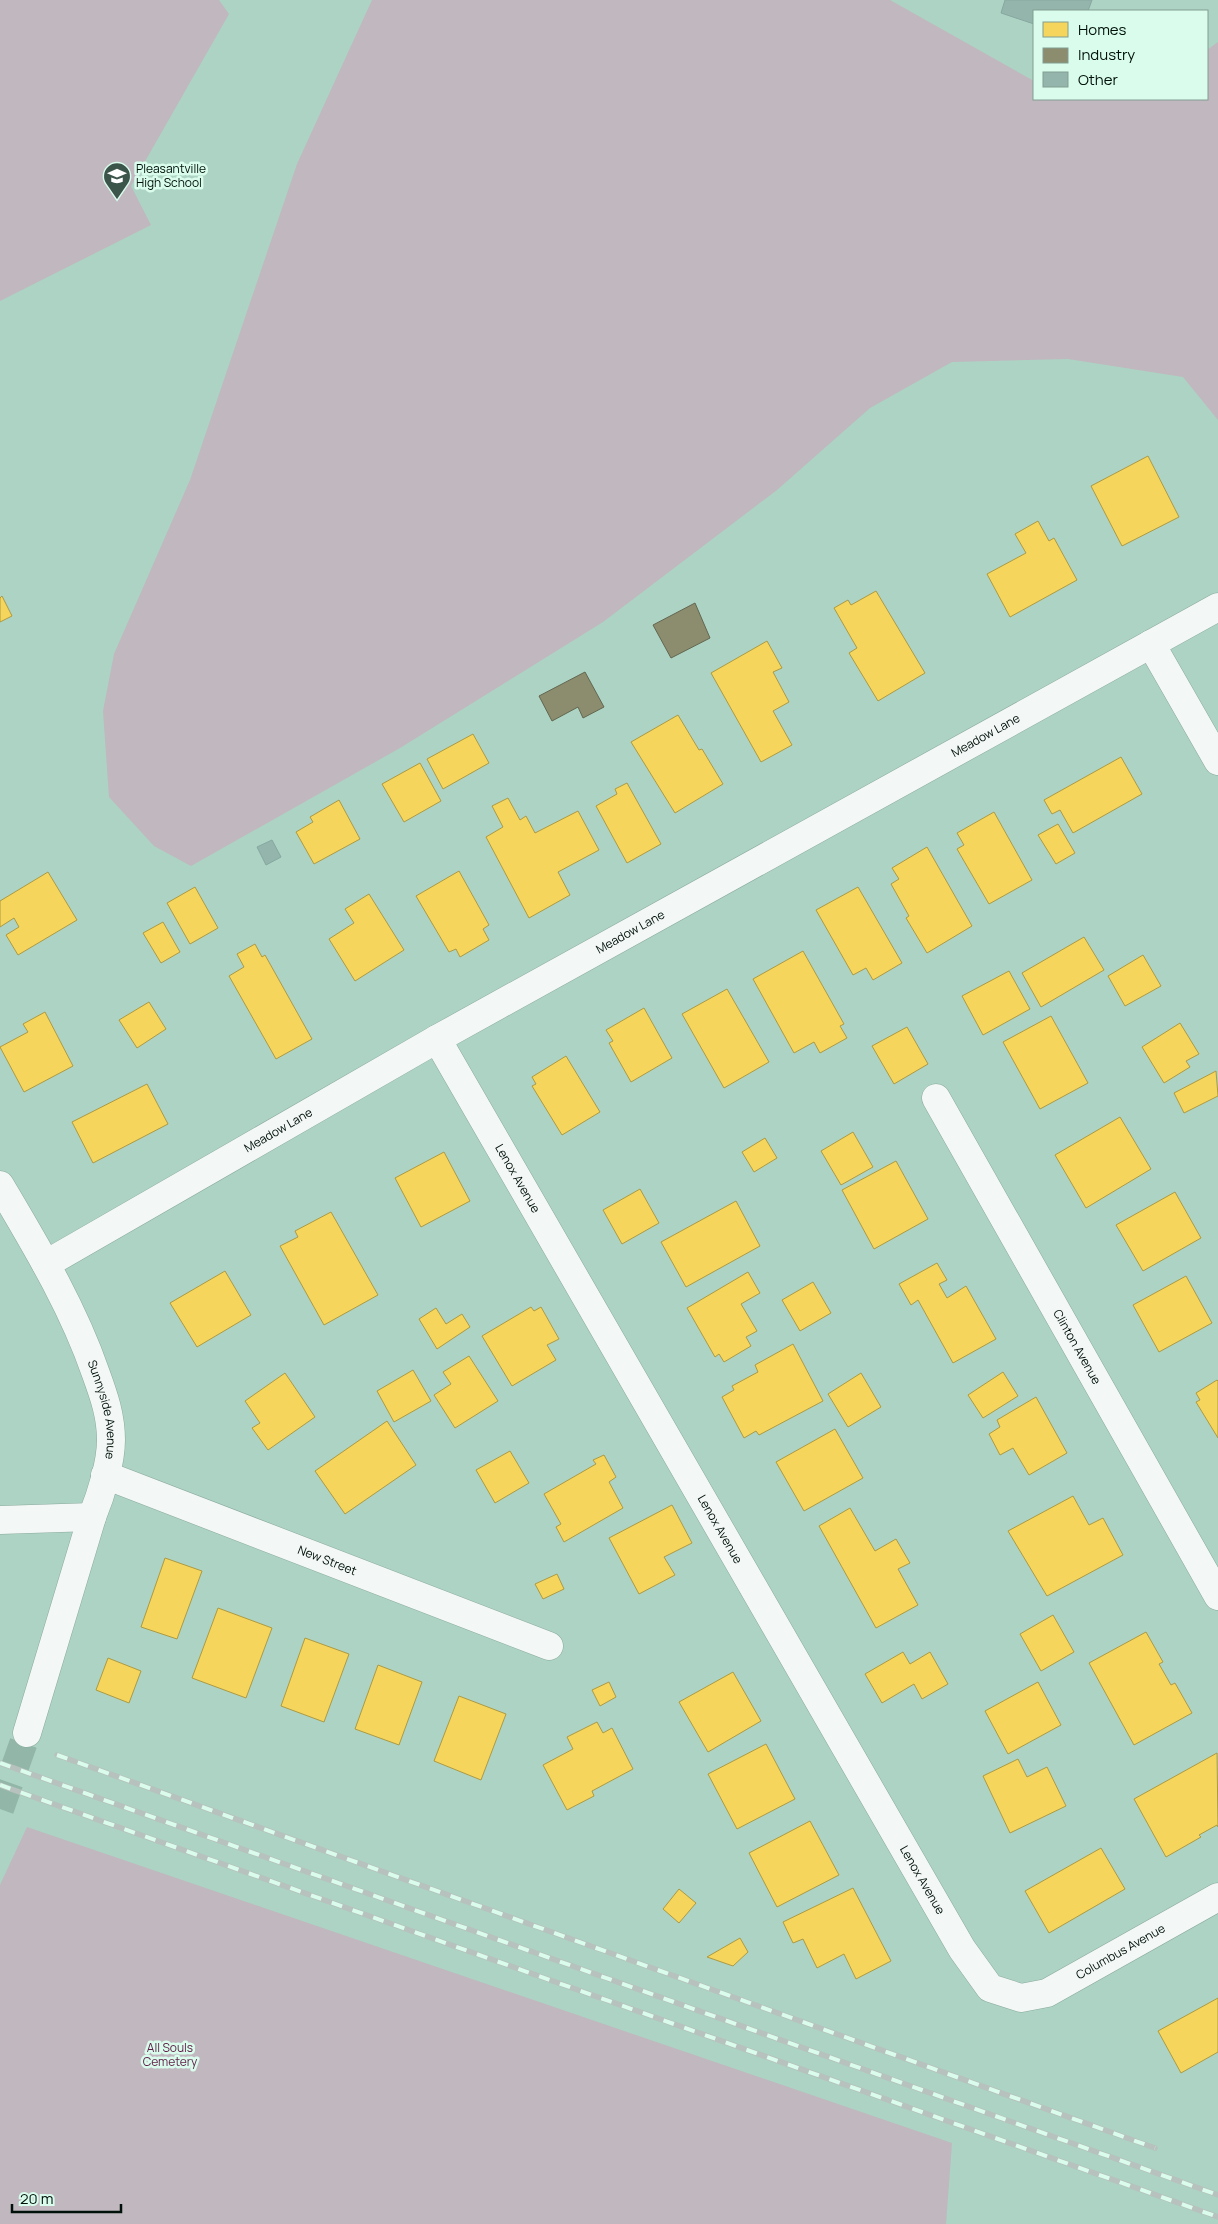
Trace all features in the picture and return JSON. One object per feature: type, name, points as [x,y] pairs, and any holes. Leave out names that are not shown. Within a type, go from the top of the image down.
[{"type":"street","name":"Meadow Lane","points":[[46,1264],[437,1039],[1218,607]]},
{"type":"street","points":[[1151,644],[1218,761]]},
{"type":"street","name":"Lenox Avenue","points":[[437,1039],[962,1949],[990,1988],[1021,1998]]},
{"type":"street","name":"Clinton Avenue","points":[[936,1098],[1218,1596]]},
{"type":"street","name":"Sunnyside Avenue","points":[[0,1185],[46,1264],[83,1336],[109,1411],[111,1442],[102,1492],[92,1517],[27,1733]]},
{"type":"street","name":"New Street","points":[[105,1475],[549,1646]]},
{"type":"street","points":[[0,1520],[92,1517]]},
{"type":"street","name":"Columbus Avenue","points":[[1021,1998],[1047,1993],[1218,1896]]},
{"type":"green space","points":[[0,0],[219,0],[229,14],[131,186],[151,225],[0,301]]},
{"type":"green space","points":[[372,0],[890,0],[1033,80],[1033,100],[1208,100],[1208,49],[1218,42],[1218,420],[1183,377],[1068,359],[952,362],[870,408],[777,490],[603,622],[400,748],[191,866],[154,846],[109,797],[103,711],[114,654],[190,480],[297,164]]},
{"type":"green space","name":"All Souls Cemetery","points":[[27,1827],[952,2143],[946,2224],[0,2224],[0,1885]]},
{"type":"building: Homes","points":[[1148,456],[1179,517],[1122,546],[1091,486]]},
{"type":"building: Homes","points":[[1038,521],[1049,541],[1054,538],[1077,580],[1010,617],[987,574],[1026,553],[1015,534]]},
{"type":"building: Homes","points":[[876,591],[925,673],[878,701],[849,653],[857,648],[834,608],[848,600],[851,605]]},
{"type":"building: Homes","points":[[2,596],[12,616],[0,622],[0,598]]},
{"type":"building: Homes","points":[[767,641],[782,668],[773,672],[789,702],[773,711],[792,745],[761,762],[711,673]]},
{"type":"building: Homes","points":[[678,715],[699,750],[702,749],[723,784],[675,813],[631,742]]},
{"type":"building: Homes","points":[[473,734],[489,763],[443,789],[427,759]]},
{"type":"building: Homes","points":[[1121,757],[1142,794],[1073,833],[1060,810],[1052,814],[1044,800]]},
{"type":"building: Homes","points":[[420,763],[441,801],[404,822],[382,784]]},
{"type":"building: Homes","points":[[627,783],[661,844],[627,863],[596,806],[617,794],[615,789]]},
{"type":"building: Homes","points":[[508,798],[520,820],[526,816],[535,833],[578,811],[599,850],[558,872],[570,895],[529,918],[486,837],[503,827],[492,806]]},
{"type":"building: Homes","points":[[339,800],[360,839],[314,864],[296,832],[313,822],[310,817]]},
{"type":"building: Homes","points":[[994,812],[1032,880],[989,904],[957,849],[964,845],[957,833]]},
{"type":"building: Homes","points":[[1058,824],[1075,853],[1056,864],[1038,835]]},
{"type":"building: Homes","points":[[927,847],[972,926],[927,953],[906,918],[909,916],[891,884],[899,879],[892,868]]},
{"type":"building: Homes","points":[[459,871],[489,925],[483,929],[489,940],[460,957],[456,949],[449,952],[416,896]]},
{"type":"building: Homes","points":[[48,872],[77,920],[18,955],[6,935],[19,927],[14,918],[0,927],[0,901]]},
{"type":"building: Homes","points":[[195,887],[218,928],[190,944],[167,903]]},
{"type":"building: Homes","points":[[858,887],[902,963],[873,980],[866,968],[853,975],[816,910]]},
{"type":"building: Homes","points":[[369,894],[404,950],[355,981],[329,939],[354,923],[345,909]]},
{"type":"building: Homes","points":[[163,922],[180,952],[161,963],[143,933]]},
{"type":"building: Homes","points":[[1084,937],[1104,970],[1041,1007],[1022,973]]},
{"type":"building: Homes","points":[[255,944],[262,957],[265,955],[312,1039],[276,1059],[229,976],[244,967],[237,954]]},
{"type":"building: Homes","points":[[803,951],[844,1024],[840,1026],[847,1038],[820,1053],[814,1042],[794,1053],[753,979]]},
{"type":"building: Homes","points":[[1143,955],[1161,986],[1125,1006],[1108,976]]},
{"type":"building: Homes","points":[[1009,971],[1030,1009],[983,1035],[962,996]]},
{"type":"building: Homes","points":[[727,989],[769,1062],[724,1088],[682,1014]]},
{"type":"building: Homes","points":[[149,1002],[166,1029],[137,1048],[119,1020]]},
{"type":"building: Homes","points":[[644,1008],[672,1058],[631,1082],[609,1043],[613,1041],[606,1030]]},
{"type":"building: Homes","points":[[45,1012],[73,1066],[24,1092],[0,1047],[28,1032],[23,1024]]},
{"type":"building: Homes","points":[[1051,1016],[1088,1083],[1040,1109],[1003,1042]]},
{"type":"building: Homes","points":[[1180,1023],[1199,1054],[1186,1061],[1190,1067],[1164,1083],[1142,1047]]},
{"type":"building: Homes","points":[[907,1027],[928,1064],[894,1084],[872,1046]]},
{"type":"building: Homes","points":[[566,1056],[600,1112],[562,1135],[532,1086],[536,1084],[532,1077]]},
{"type":"building: Homes","points":[[1216,1071],[1218,1096],[1184,1113],[1174,1093]]},
{"type":"building: Homes","points":[[147,1084],[168,1124],[93,1163],[72,1122]]},
{"type":"building: Homes","points":[[1120,1117],[1151,1169],[1086,1208],[1055,1155]]},
{"type":"building: Homes","points":[[853,1132],[873,1167],[841,1185],[821,1151]]},
{"type":"building: Homes","points":[[765,1138],[777,1158],[754,1172],[742,1152]]},
{"type":"building: Homes","points":[[444,1152],[470,1201],[421,1227],[395,1178]]},
{"type":"building: Homes","points":[[896,1161],[928,1219],[874,1249],[842,1190]]},
{"type":"building: Homes","points":[[640,1189],[659,1223],[622,1244],[603,1210]]},
{"type":"building: Homes","points":[[1175,1192],[1201,1238],[1143,1271],[1116,1225]]},
{"type":"building: Homes","points":[[736,1201],[760,1246],[686,1287],[661,1242]]},
{"type":"building: Homes","points":[[331,1212],[378,1295],[324,1325],[280,1246],[298,1237],[295,1231]]},
{"type":"building: Homes","points":[[937,1263],[947,1280],[939,1284],[947,1298],[966,1286],[996,1339],[953,1363],[918,1300],[911,1305],[899,1284]]},
{"type":"building: Homes","points":[[225,1271],[251,1315],[197,1347],[170,1303]]},
{"type":"building: Homes","points":[[748,1272],[760,1293],[741,1304],[757,1331],[746,1337],[751,1346],[724,1362],[719,1354],[715,1357],[687,1308]]},
{"type":"building: Homes","points":[[1186,1276],[1212,1323],[1159,1352],[1133,1305]]},
{"type":"building: Homes","points":[[813,1282],[831,1313],[800,1331],[782,1300]]},
{"type":"building: Homes","points":[[531,1307],[534,1311],[541,1307],[559,1339],[547,1345],[556,1360],[512,1386],[482,1336]]},
{"type":"building: Homes","points":[[436,1308],[446,1324],[462,1314],[470,1327],[437,1349],[419,1319]]},
{"type":"building: Homes","points":[[793,1344],[823,1401],[759,1435],[756,1431],[744,1438],[722,1397],[734,1390],[732,1386],[758,1372],[755,1365]]},
{"type":"building: Homes","points":[[469,1356],[498,1401],[455,1428],[434,1395],[451,1384],[443,1372]]},
{"type":"building: Homes","points":[[413,1370],[431,1401],[394,1422],[377,1391]]},
{"type":"building: Homes","points":[[1003,1372],[1018,1396],[983,1418],[968,1395]]},
{"type":"building: Homes","points":[[285,1373],[315,1417],[268,1450],[252,1428],[260,1423],[245,1401]]},
{"type":"building: Homes","points":[[861,1373],[881,1407],[848,1427],[828,1394]]},
{"type":"building: Homes","points":[[1217,1380],[1218,1438],[1196,1402],[1200,1400],[1196,1393]]},
{"type":"building: Homes","points":[[1036,1397],[1067,1453],[1029,1475],[1013,1448],[1000,1455],[989,1434],[1000,1427],[997,1420]]},
{"type":"building: Homes","points":[[387,1421],[416,1465],[345,1514],[315,1471]]},
{"type":"building: Homes","points":[[835,1429],[863,1478],[804,1511],[776,1462]]},
{"type":"building: Homes","points":[[510,1451],[529,1483],[495,1503],[476,1470]]},
{"type":"building: Homes","points":[[604,1455],[616,1477],[609,1482],[623,1508],[564,1542],[556,1527],[561,1524],[544,1494],[596,1464],[593,1460]]},
{"type":"building: Homes","points":[[1073,1496],[1089,1525],[1103,1518],[1123,1555],[1047,1596],[1008,1531]]},
{"type":"building: Homes","points":[[672,1505],[692,1543],[664,1557],[675,1575],[639,1594],[609,1538]]},
{"type":"building: Homes","points":[[850,1508],[875,1551],[896,1539],[910,1563],[898,1569],[918,1605],[876,1628],[819,1526]]},
{"type":"building: Homes","points":[[165,1558],[202,1571],[177,1639],[141,1627]]},
{"type":"building: Homes","points":[[557,1574],[564,1589],[543,1599],[535,1584]]},
{"type":"building: Homes","points":[[218,1608],[272,1628],[246,1698],[192,1678]]},
{"type":"building: Homes","points":[[1053,1615],[1074,1652],[1041,1671],[1020,1634]]},
{"type":"building: Homes","points":[[1146,1632],[1163,1662],[1159,1664],[1171,1685],[1175,1683],[1192,1713],[1134,1745],[1089,1663]]},
{"type":"building: Homes","points":[[305,1638],[349,1654],[324,1722],[281,1706]]},
{"type":"building: Homes","points":[[903,1652],[910,1664],[930,1652],[948,1684],[922,1699],[914,1684],[882,1703],[865,1674]]},
{"type":"building: Homes","points":[[108,1658],[141,1671],[129,1703],[96,1690]]},
{"type":"building: Homes","points":[[378,1665],[422,1682],[399,1745],[355,1729]]},
{"type":"building: Homes","points":[[733,1672],[761,1721],[708,1752],[679,1702]]},
{"type":"building: Homes","points":[[609,1682],[616,1697],[600,1706],[592,1690]]},
{"type":"building: Homes","points":[[1038,1682],[1061,1725],[1008,1754],[985,1711]]},
{"type":"building: Homes","points":[[459,1696],[506,1714],[481,1780],[434,1761]]},
{"type":"building: Homes","points":[[597,1722],[603,1733],[612,1728],[633,1769],[592,1791],[594,1796],[567,1810],[543,1765],[573,1749],[567,1737]]},
{"type":"building: Homes","points":[[766,1744],[795,1799],[737,1829],[708,1774]]},
{"type":"building: Homes","points":[[1217,1753],[1218,1827],[1217,1825],[1199,1835],[1201,1837],[1166,1857],[1134,1799]]},
{"type":"building: Homes","points":[[1018,1759],[1027,1777],[1047,1767],[1066,1806],[1010,1833],[983,1776]]},
{"type":"building: Homes","points":[[810,1821],[839,1875],[777,1907],[749,1853]]},
{"type":"building: Homes","points":[[1101,1848],[1125,1889],[1049,1933],[1025,1891]]},
{"type":"building: Homes","points":[[853,1888],[891,1961],[856,1979],[844,1954],[817,1968],[803,1939],[793,1943],[783,1922]]},
{"type":"building: Homes","points":[[679,1889],[696,1903],[679,1923],[663,1909]]},
{"type":"building: Homes","points":[[740,1938],[748,1952],[733,1966],[707,1957]]},
{"type":"building: Homes","points":[[1218,1998],[1218,2052],[1181,2073],[1158,2031]]},
{"type":"building: Industry","points":[[695,603],[710,638],[671,658],[653,625]]},
{"type":"building: Industry","points":[[585,672],[604,707],[583,718],[578,707],[552,721],[539,696]]},
{"type":"building: Other","points":[[1005,0],[1092,0],[1088,10],[1033,10],[1033,24],[1001,13]]},
{"type":"building: Other","points":[[272,840],[281,857],[266,865],[257,847]]},
{"type":"tunnel","points":[[0,1809],[27,1733]]},
{"type":"railway","points":[[57,1755],[1155,2148]]},
{"type":"railway","points":[[0,1763],[1218,2195]]},
{"type":"railway","points":[[0,1785],[1218,2217]]},
{"type":"place","name":"Pleasantville High School","points":[[117,200]]}]
